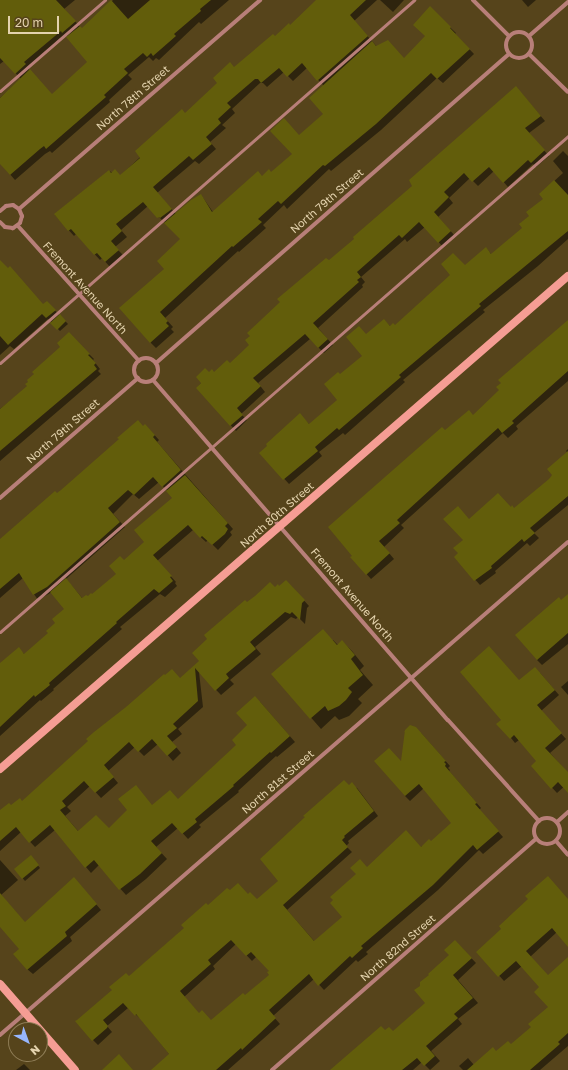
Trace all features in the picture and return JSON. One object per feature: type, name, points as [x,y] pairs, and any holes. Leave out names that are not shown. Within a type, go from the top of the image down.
[{"type":"street","name":"North 78th Street","points":[[19,209],[260,0]]},
{"type":"street","points":[[473,0],[509,36]]},
{"type":"street","points":[[529,36],[568,2]]},
{"type":"street","points":[[518,31],[529,36],[532,44],[529,54],[519,58],[509,54],[506,46],[509,36],[518,31]]},
{"type":"street","name":"North 79th Street","points":[[156,363],[509,54]]},
{"type":"street","points":[[529,54],[568,92]]},
{"type":"street","points":[[1,208],[10,205],[19,209],[22,219],[18,226],[9,228],[1,224]]},
{"type":"street","name":"Fremont Avenue North","points":[[18,226],[139,361]]},
{"type":"street","name":"North 80th Street","points":[[0,768],[568,276]]},
{"type":"street","points":[[148,358],[156,363],[158,372],[153,380],[143,382],[138,378],[134,369],[139,361],[148,358]]},
{"type":"street","name":"North 79th Street","points":[[0,498],[138,378]]},
{"type":"street","name":"Fremont Avenue North","points":[[153,380],[412,678],[539,821]]},
{"type":"street","name":"North 81st Street","points":[[0,1035],[568,542]]},
{"type":"street","points":[[556,822],[568,812]]},
{"type":"street","points":[[546,818],[556,822],[561,831],[556,841],[546,844],[536,839],[534,828],[539,821],[546,818]]},
{"type":"street","name":"North 82nd Street","points":[[272,1070],[536,839]]},
{"type":"street","points":[[556,841],[568,855]]},
{"type":"street","points":[[0,984],[75,1070]]},
{"type":"lane","points":[[0,91],[105,0]]},
{"type":"lane","points":[[0,363],[414,0]]},
{"type":"lane","points":[[0,632],[568,136]]},
{"type":"building","points":[[0,0],[56,0],[76,21],[62,33],[61,31],[24,62],[26,64],[15,74],[0,58]]},
{"type":"building","points":[[111,0],[128,19],[150,0],[211,0],[200,9],[201,11],[174,34],[176,36],[153,56],[151,53],[147,57],[143,53],[124,69],[128,73],[104,95],[106,97],[46,149],[44,146],[10,175],[0,164],[0,98],[30,69],[52,94],[87,62],[66,37],[80,26],[82,28]]},
{"type":"building","points":[[316,0],[366,0],[350,15],[368,36],[317,81],[302,63],[287,77],[279,68],[261,83],[258,79],[255,79],[227,103],[231,107],[218,119],[221,123],[206,137],[212,144],[193,160],[189,156],[153,187],[172,209],[160,218],[157,218],[143,202],[116,224],[122,231],[111,241],[119,250],[105,262],[97,253],[94,255],[71,229],[68,231],[54,214],[109,170],[111,173],[115,169],[120,175],[140,158],[135,151],[182,109],[185,113],[217,83],[213,78],[230,62],[234,67],[273,34],[275,36],[289,23],[290,25]]},
{"type":"building","points":[[430,6],[470,49],[437,79],[431,73],[376,124],[325,166],[323,165],[281,204],[278,201],[258,219],[262,222],[233,247],[232,246],[160,312],[168,321],[166,323],[169,326],[150,343],[119,308],[164,269],[157,261],[180,239],[164,223],[191,200],[201,194],[212,212],[258,171],[262,176],[269,169],[271,172],[292,154],[270,131],[284,118],[299,135],[323,114],[309,98],[372,41],[376,46],[388,40],[404,58],[425,36],[413,25]]},
{"type":"building","points":[[516,86],[541,116],[525,128],[545,150],[531,163],[528,160],[503,183],[489,167],[472,182],[464,173],[444,192],[449,197],[434,212],[451,231],[438,243],[419,222],[402,238],[399,235],[357,272],[361,277],[357,280],[359,282],[313,323],[328,339],[318,348],[305,334],[253,378],[261,386],[237,408],[243,415],[230,426],[196,388],[201,383],[196,377],[205,368],[209,372],[212,369],[214,372],[227,360],[230,363],[249,345],[245,340],[250,336],[247,333],[280,302],[277,299],[326,258],[329,260],[354,239],[353,237],[412,186],[409,180]]},
{"type":"building","points":[[554,180],[568,195],[568,231],[479,304],[481,306],[399,375],[401,377],[339,430],[337,428],[315,447],[318,451],[283,480],[259,453],[267,446],[266,444],[300,413],[309,424],[337,400],[324,384],[338,372],[340,374],[362,356],[346,337],[359,326],[366,334],[384,319],[390,326],[393,323],[395,325],[450,275],[441,264],[453,253],[465,265],[486,247],[491,254],[522,228],[519,224],[529,216],[526,212],[543,199],[539,194]]},
{"type":"building","points":[[0,260],[8,268],[10,266],[43,304],[47,301],[56,310],[46,318],[42,314],[8,345],[0,336]]},
{"type":"building","points":[[60,314],[66,321],[57,330],[50,323]]},
{"type":"building","points":[[568,320],[568,371],[512,421],[514,423],[502,433],[498,428],[397,520],[400,523],[379,541],[390,553],[366,575],[350,557],[352,556],[328,527],[442,427],[445,430],[469,410],[473,415],[499,390],[496,387],[501,383],[498,380]]},
{"type":"building","points":[[69,332],[90,354],[88,355],[96,363],[94,365],[97,369],[0,451],[0,409],[27,386],[25,384],[28,382],[27,380],[34,374],[32,372],[60,347],[57,343]]},
{"type":"building","points":[[138,420],[143,426],[145,424],[155,435],[153,437],[181,470],[162,487],[153,477],[134,495],[128,490],[108,508],[120,522],[47,587],[33,595],[19,573],[0,589],[0,539],[55,491],[57,493],[61,490],[119,439],[117,438]]},
{"type":"building","points":[[568,451],[568,496],[530,528],[535,533],[524,542],[522,539],[491,566],[492,568],[474,581],[454,557],[458,553],[453,548],[463,540],[443,519],[458,506],[469,519],[498,493],[511,507],[512,505],[514,508],[549,479],[552,475],[547,469]]},
{"type":"building","points":[[185,475],[228,523],[225,526],[228,529],[225,534],[212,545],[202,536],[200,538],[188,525],[153,555],[172,576],[170,577],[173,581],[159,593],[154,589],[49,683],[50,685],[35,697],[34,695],[0,727],[0,663],[19,647],[24,654],[48,633],[46,631],[55,623],[52,619],[64,609],[50,592],[66,578],[82,598],[91,593],[92,594],[116,574],[109,566],[120,556],[124,560],[144,542],[134,530],[172,498],[166,491]]},
{"type":"building","points":[[286,580],[305,600],[302,603],[300,620],[292,612],[290,614],[285,612],[250,642],[256,649],[226,674],[229,678],[215,691],[195,668],[198,701],[173,724],[177,728],[167,736],[177,747],[167,756],[152,739],[138,752],[129,742],[104,765],[114,777],[95,793],[84,781],[62,801],[66,806],[60,810],[78,831],[96,815],[109,828],[127,810],[118,799],[136,785],[152,805],[170,790],[178,799],[236,745],[232,740],[247,725],[236,713],[255,696],[290,736],[195,819],[197,822],[182,834],[172,823],[151,841],[162,853],[140,874],[119,890],[94,860],[85,868],[50,825],[29,843],[16,827],[0,841],[0,810],[9,803],[11,805],[20,798],[22,801],[88,741],[86,739],[164,674],[165,675],[172,669],[180,678],[199,661],[192,653],[207,639],[204,635],[245,600],[247,602],[270,582],[275,587],[278,584],[279,586]]},
{"type":"building","points":[[568,594],[568,633],[537,660],[515,635],[559,597],[561,600]]},
{"type":"building","points":[[323,629],[337,645],[342,640],[355,655],[351,659],[363,675],[348,688],[352,692],[339,706],[328,711],[325,706],[310,719],[271,674]]},
{"type":"building","points":[[489,646],[519,680],[535,667],[555,690],[537,705],[562,733],[545,748],[568,772],[568,793],[558,782],[551,789],[531,766],[536,761],[514,735],[510,739],[496,724],[501,720],[460,672]]},
{"type":"building","points":[[410,725],[416,727],[446,761],[444,762],[446,764],[445,766],[477,803],[475,804],[499,831],[477,850],[473,845],[433,885],[361,946],[363,948],[352,958],[350,956],[318,986],[309,974],[269,1010],[276,1018],[242,1050],[241,1048],[216,1070],[151,1070],[169,1054],[136,1014],[135,1016],[123,1003],[103,1020],[108,1026],[107,1028],[92,1041],[75,1021],[112,990],[109,987],[126,973],[129,976],[184,928],[181,925],[206,903],[208,905],[227,888],[230,890],[238,883],[248,894],[250,892],[257,899],[278,881],[260,859],[305,817],[303,816],[344,780],[349,785],[352,782],[374,811],[344,836],[345,837],[342,840],[348,847],[283,905],[314,941],[342,917],[330,903],[333,900],[330,897],[356,874],[350,868],[360,859],[367,867],[406,830],[421,847],[429,839],[431,841],[451,823],[419,784],[405,796],[374,761],[389,748],[401,761],[405,730]],"holes":[[[231,940],[246,956],[251,952],[269,971],[267,972],[269,975],[245,995],[243,993],[211,1020],[202,1010],[199,1013],[180,991],[211,964],[208,960]]]},
{"type":"building","points":[[31,855],[39,865],[22,879],[14,869]]},
{"type":"building","points":[[548,876],[568,899],[568,947],[552,928],[526,951],[548,975],[568,957],[568,1033],[558,1042],[560,1044],[530,1070],[467,1070],[493,1047],[496,1051],[508,1041],[511,1044],[531,1027],[528,1024],[548,1007],[534,992],[539,987],[516,961],[498,977],[476,952],[501,929],[499,926],[528,899],[525,896]]},
{"type":"building","points":[[74,877],[97,904],[65,932],[67,936],[27,970],[13,954],[19,949],[0,927],[0,893],[25,922]]},
{"type":"building","points":[[455,940],[472,958],[453,975],[473,998],[454,1014],[458,1018],[426,1046],[435,1056],[424,1066],[417,1058],[402,1070],[330,1070],[381,1026],[385,1030],[389,1027],[393,1031],[425,1003],[414,990],[420,986],[420,982],[429,975],[428,974],[449,955],[444,950]]},
{"type":"building","points":[[119,1054],[133,1070],[102,1070]]}]
